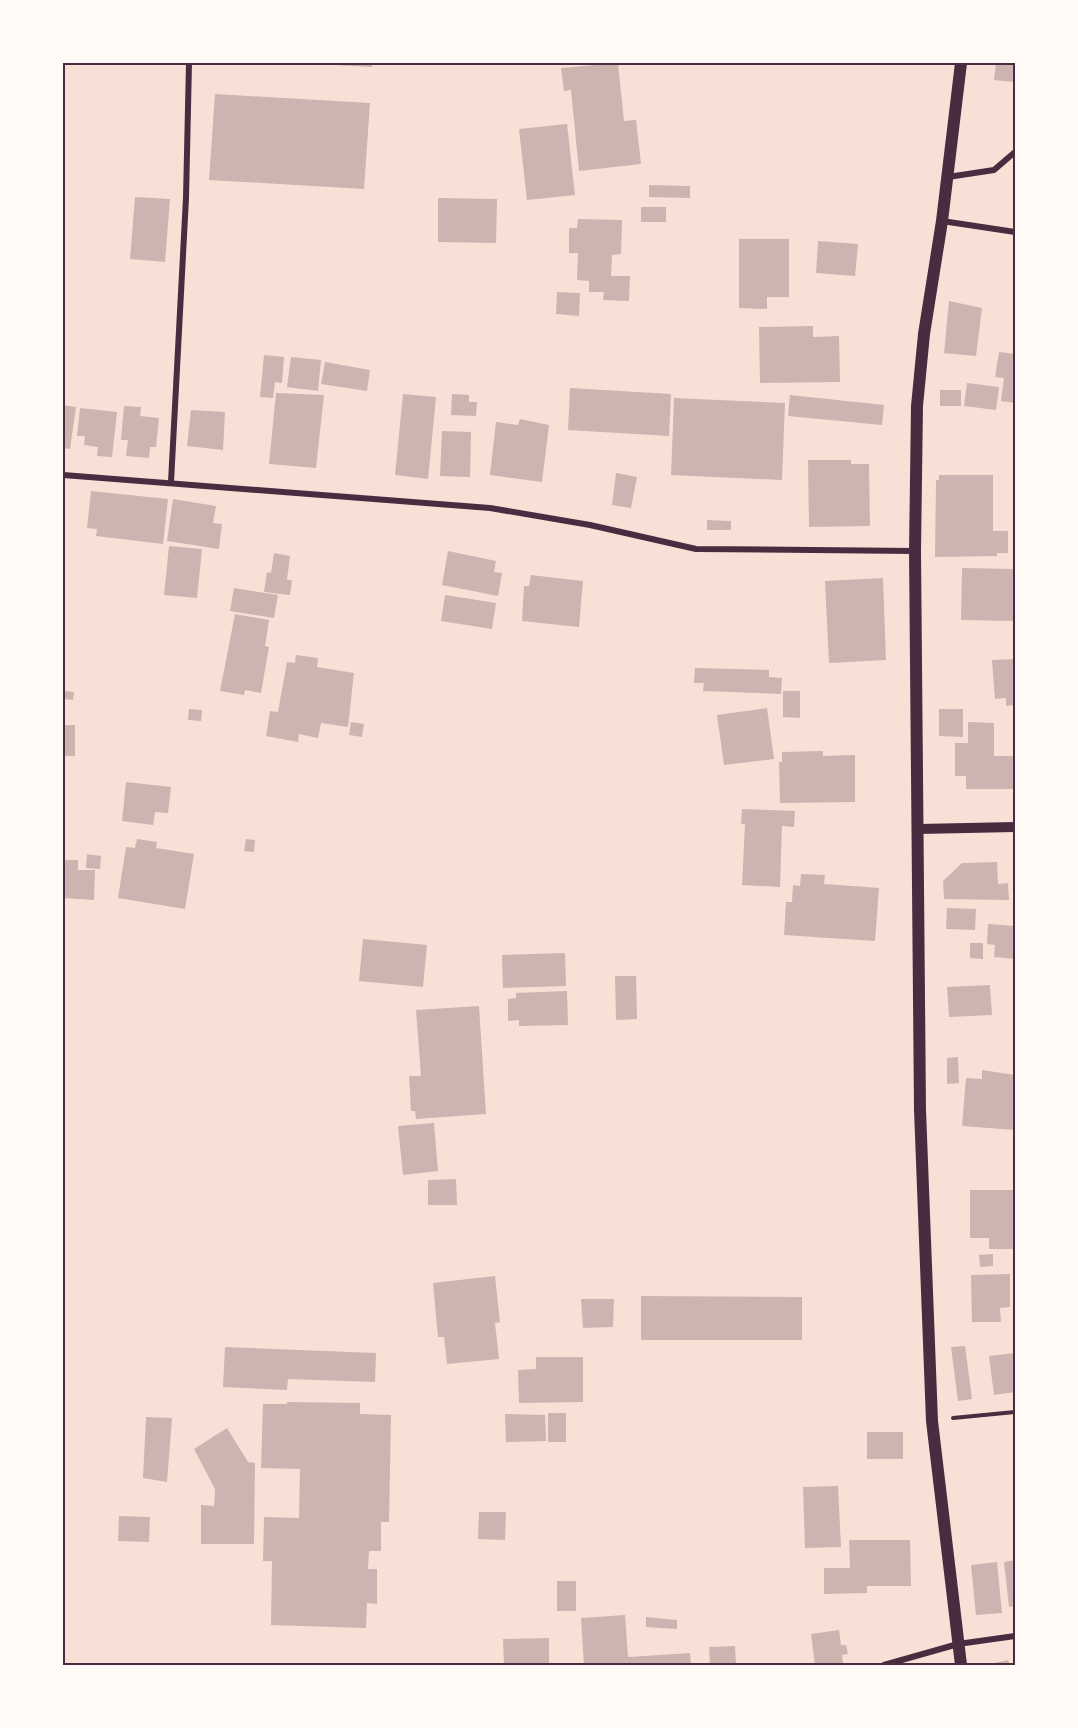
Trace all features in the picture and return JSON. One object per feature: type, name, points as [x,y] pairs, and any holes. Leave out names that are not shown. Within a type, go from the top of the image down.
[{"type":"main road","points":[[961,63],[942,221],[924,334],[917,406],[915,551],[920,1110],[932,1421],[961,1665]]},
{"type":"street","points":[[171,482],[186,198],[189,63]]},
{"type":"street","points":[[947,177],[994,170],[1015,152]]},
{"type":"street","points":[[942,221],[1015,232]]},
{"type":"street","points":[[63,475],[490,508],[590,525],[696,549],[915,551]]},
{"type":"street","points":[[919,829],[1015,827]]},
{"type":"street","points":[[884,1665],[958,1644],[1015,1636]]},
{"type":"path","points":[[932,1421],[1015,1412]]},
{"type":"building","points":[[335,63],[372,63],[372,67],[335,65]]},
{"type":"building","points":[[618,63],[624,121],[636,120],[641,164],[579,171],[571,90],[564,91],[561,68]]},
{"type":"building","points":[[996,63],[1015,63],[1015,82],[994,80]]},
{"type":"building","points":[[215,94],[370,103],[364,189],[209,180]]},
{"type":"building","points":[[567,124],[575,195],[527,200],[519,129]]},
{"type":"building","points":[[649,185],[690,186],[690,198],[649,197]]},
{"type":"building","points":[[135,197],[170,199],[165,262],[130,259]]},
{"type":"building","points":[[438,198],[497,199],[496,243],[438,242]]},
{"type":"building","points":[[641,207],[666,207],[666,222],[641,222]]},
{"type":"building","points":[[578,219],[622,220],[621,254],[612,255],[611,276],[630,276],[629,301],[603,300],[604,292],[589,292],[589,281],[577,280],[578,253],[569,253],[569,228],[577,228]]},
{"type":"building","points":[[739,239],[789,239],[789,297],[767,297],[767,309],[739,308]]},
{"type":"building","points":[[818,241],[858,244],[855,276],[816,273]]},
{"type":"building","points":[[557,292],[580,293],[579,316],[556,314]]},
{"type":"building","points":[[949,301],[982,308],[976,356],[944,353]]},
{"type":"building","points":[[813,326],[813,337],[839,336],[840,382],[760,383],[759,327]]},
{"type":"building","points":[[999,352],[1015,354],[1015,403],[1001,401],[1004,378],[995,377]]},
{"type":"building","points":[[264,355],[284,357],[282,383],[275,382],[273,398],[260,397]]},
{"type":"building","points":[[291,357],[321,360],[318,391],[287,387]]},
{"type":"building","points":[[325,362],[370,370],[367,391],[321,384]]},
{"type":"building","points":[[967,383],[999,387],[996,410],[964,406]]},
{"type":"building","points":[[570,388],[671,394],[669,436],[568,430]]},
{"type":"building","points":[[940,390],[961,390],[961,406],[940,406]]},
{"type":"building","points":[[276,393],[324,395],[316,468],[269,464]]},
{"type":"building","points":[[403,394],[436,397],[428,479],[395,475]]},
{"type":"building","points":[[452,394],[469,395],[469,402],[477,402],[476,416],[451,415]]},
{"type":"building","points":[[790,395],[884,405],[882,425],[788,416]]},
{"type":"building","points":[[674,398],[785,403],[782,480],[671,475]]},
{"type":"building","points":[[63,405],[76,407],[70,449],[63,448]]},
{"type":"building","points":[[124,406],[141,407],[140,416],[159,418],[156,447],[150,447],[149,458],[126,456],[128,440],[121,440]]},
{"type":"building","points":[[80,408],[117,412],[112,457],[97,456],[98,447],[84,445],[85,436],[77,436]]},
{"type":"building","points":[[191,410],[225,412],[223,450],[187,446]]},
{"type":"building","points":[[520,419],[549,425],[542,482],[490,475],[496,422],[518,425]]},
{"type":"building","points":[[442,431],[471,432],[470,477],[440,476]]},
{"type":"building","points":[[808,460],[851,460],[851,464],[869,464],[870,526],[809,527]]},
{"type":"building","points":[[616,473],[637,477],[631,508],[612,505]]},
{"type":"building","points":[[939,475],[993,475],[993,531],[1008,531],[1008,553],[997,553],[997,556],[935,557],[936,480],[939,480]]},
{"type":"building","points":[[91,491],[168,499],[163,544],[96,536],[97,529],[87,528]]},
{"type":"building","points":[[173,499],[216,506],[213,523],[222,524],[219,549],[167,541]]},
{"type":"building","points":[[707,520],[731,521],[731,530],[707,530]]},
{"type":"building","points":[[169,546],[202,549],[197,598],[164,595]]},
{"type":"building","points":[[448,551],[496,561],[494,572],[502,573],[498,596],[442,585]]},
{"type":"building","points":[[274,553],[290,556],[287,580],[292,580],[290,595],[264,592],[267,572],[271,573]]},
{"type":"building","points":[[962,568],[1015,569],[1015,621],[961,620]]},
{"type":"building","points":[[531,575],[583,581],[579,627],[522,621],[524,586],[529,586]]},
{"type":"building","points":[[883,578],[886,660],[829,663],[825,581]]},
{"type":"building","points":[[234,588],[278,595],[274,618],[230,611]]},
{"type":"building","points":[[445,595],[496,603],[492,629],[441,621]]},
{"type":"building","points":[[235,614],[269,620],[265,646],[269,647],[261,693],[245,690],[244,695],[220,691]]},
{"type":"building","points":[[296,655],[318,658],[317,667],[354,673],[348,727],[321,723],[318,738],[299,734],[298,742],[266,736],[270,711],[278,712],[287,662],[295,663]]},
{"type":"building","points":[[1015,659],[1015,705],[1006,706],[1006,698],[995,699],[992,660]]},
{"type":"building","points":[[695,668],[769,670],[769,677],[782,678],[781,694],[703,691],[704,683],[694,683]]},
{"type":"building","points":[[63,691],[74,692],[73,700],[63,699]]},
{"type":"building","points":[[783,691],[800,691],[800,718],[783,717]]},
{"type":"building","points":[[767,708],[774,759],[724,765],[717,715]]},
{"type":"building","points":[[189,709],[202,710],[201,721],[188,720]]},
{"type":"building","points":[[939,709],[963,709],[963,737],[939,736]]},
{"type":"building","points":[[351,722],[364,724],[362,737],[349,735]]},
{"type":"building","points":[[968,722],[994,723],[994,756],[1015,756],[1015,789],[966,789],[966,776],[955,776],[955,743],[968,743]]},
{"type":"building","points":[[65,725],[75,725],[75,756],[64,756]]},
{"type":"building","points":[[823,751],[823,756],[855,755],[855,802],[780,803],[779,762],[782,762],[782,752]]},
{"type":"building","points":[[126,782],[171,787],[168,813],[155,812],[153,825],[122,821]]},
{"type":"building","points":[[742,809],[795,811],[794,827],[782,826],[780,887],[742,885],[745,824],[741,824]]},
{"type":"building","points":[[137,839],[157,842],[156,848],[194,854],[185,909],[118,898],[126,847],[135,848]]},
{"type":"building","points":[[246,839],[255,840],[254,852],[244,851]]},
{"type":"building","points":[[87,854],[101,856],[100,869],[86,868]]},
{"type":"building","points":[[63,860],[78,860],[78,870],[95,870],[94,900],[63,898]]},
{"type":"building","points":[[997,862],[998,884],[1008,883],[1009,900],[944,899],[943,881],[962,863]]},
{"type":"building","points":[[801,874],[825,875],[824,884],[879,888],[875,941],[784,935],[786,902],[792,902],[793,885],[800,886]]},
{"type":"building","points":[[947,908],[976,909],[975,930],[946,929]]},
{"type":"building","points":[[988,924],[1015,926],[1015,959],[994,957],[995,945],[987,944]]},
{"type":"building","points":[[363,939],[427,945],[423,987],[359,981]]},
{"type":"building","points":[[970,943],[983,943],[983,959],[970,958]]},
{"type":"building","points":[[565,953],[566,986],[503,988],[502,955]]},
{"type":"building","points":[[615,976],[636,976],[637,1019],[616,1020]]},
{"type":"building","points":[[990,985],[992,1015],[949,1017],[947,987]]},
{"type":"building","points":[[567,991],[568,1025],[519,1026],[519,1020],[508,1021],[508,999],[516,998],[516,993]]},
{"type":"building","points":[[479,1006],[486,1114],[416,1119],[415,1111],[411,1111],[409,1076],[421,1076],[416,1010]]},
{"type":"building","points":[[958,1057],[959,1083],[947,1084],[947,1058]]},
{"type":"building","points":[[982,1070],[1015,1075],[1015,1130],[962,1126],[966,1078],[982,1079]]},
{"type":"building","points":[[434,1123],[438,1171],[403,1175],[398,1126]]},
{"type":"building","points":[[456,1179],[457,1205],[428,1205],[428,1180]]},
{"type":"building","points":[[970,1190],[1015,1190],[1014,1249],[989,1249],[989,1238],[970,1238]]},
{"type":"building","points":[[993,1254],[993,1266],[980,1267],[979,1255]]},
{"type":"building","points":[[1010,1274],[1010,1307],[1000,1308],[1001,1322],[972,1322],[971,1275]]},
{"type":"building","points":[[495,1276],[500,1322],[495,1323],[499,1359],[447,1364],[444,1337],[438,1337],[433,1283]]},
{"type":"building","points":[[641,1296],[802,1297],[802,1340],[641,1340]]},
{"type":"building","points":[[581,1299],[614,1299],[613,1327],[583,1328]]},
{"type":"building","points":[[965,1346],[972,1399],[958,1401],[951,1347]]},
{"type":"building","points":[[225,1347],[376,1353],[375,1382],[288,1379],[287,1390],[223,1387]]},
{"type":"building","points":[[1015,1353],[1015,1392],[994,1395],[989,1356]]},
{"type":"building","points":[[536,1357],[583,1357],[583,1402],[519,1403],[518,1370],[536,1369]]},
{"type":"building","points":[[287,1402],[360,1403],[360,1414],[391,1415],[389,1522],[381,1522],[381,1551],[369,1551],[368,1569],[377,1569],[377,1604],[367,1603],[366,1628],[271,1625],[272,1561],[263,1561],[264,1517],[299,1518],[300,1469],[261,1468],[263,1404],[287,1404]]},
{"type":"building","points":[[548,1413],[566,1413],[566,1442],[548,1442]]},
{"type":"building","points":[[505,1414],[545,1415],[546,1441],[506,1442]]},
{"type":"building","points":[[146,1417],[172,1418],[167,1482],[143,1478]]},
{"type":"building","points":[[227,1428],[248,1462],[255,1463],[254,1544],[201,1544],[201,1505],[214,1506],[215,1489],[194,1449]]},
{"type":"building","points":[[867,1432],[903,1432],[903,1459],[867,1459]]},
{"type":"building","points":[[838,1486],[841,1547],[805,1548],[803,1487]]},
{"type":"building","points":[[479,1512],[506,1512],[505,1540],[478,1539]]},
{"type":"building","points":[[119,1516],[150,1517],[149,1542],[118,1541]]},
{"type":"building","points":[[849,1540],[910,1540],[911,1586],[867,1586],[867,1593],[824,1594],[824,1568],[850,1568]]},
{"type":"building","points":[[1015,1560],[1015,1606],[1009,1607],[1004,1562]]},
{"type":"building","points":[[997,1562],[1002,1613],[976,1615],[971,1565]]},
{"type":"building","points":[[557,1581],[576,1581],[576,1611],[557,1611]]},
{"type":"building","points":[[625,1615],[628,1657],[690,1653],[691,1665],[584,1665],[581,1618]]},
{"type":"building","points":[[646,1617],[677,1620],[677,1629],[646,1627]]},
{"type":"building","points":[[839,1630],[841,1645],[846,1645],[848,1654],[842,1655],[843,1664],[815,1665],[811,1634]]},
{"type":"building","points":[[549,1638],[549,1665],[504,1665],[503,1639]]},
{"type":"building","points":[[735,1646],[736,1665],[710,1665],[709,1647]]},
{"type":"building","points":[[1008,1660],[1010,1665],[990,1665],[990,1664]]}]
